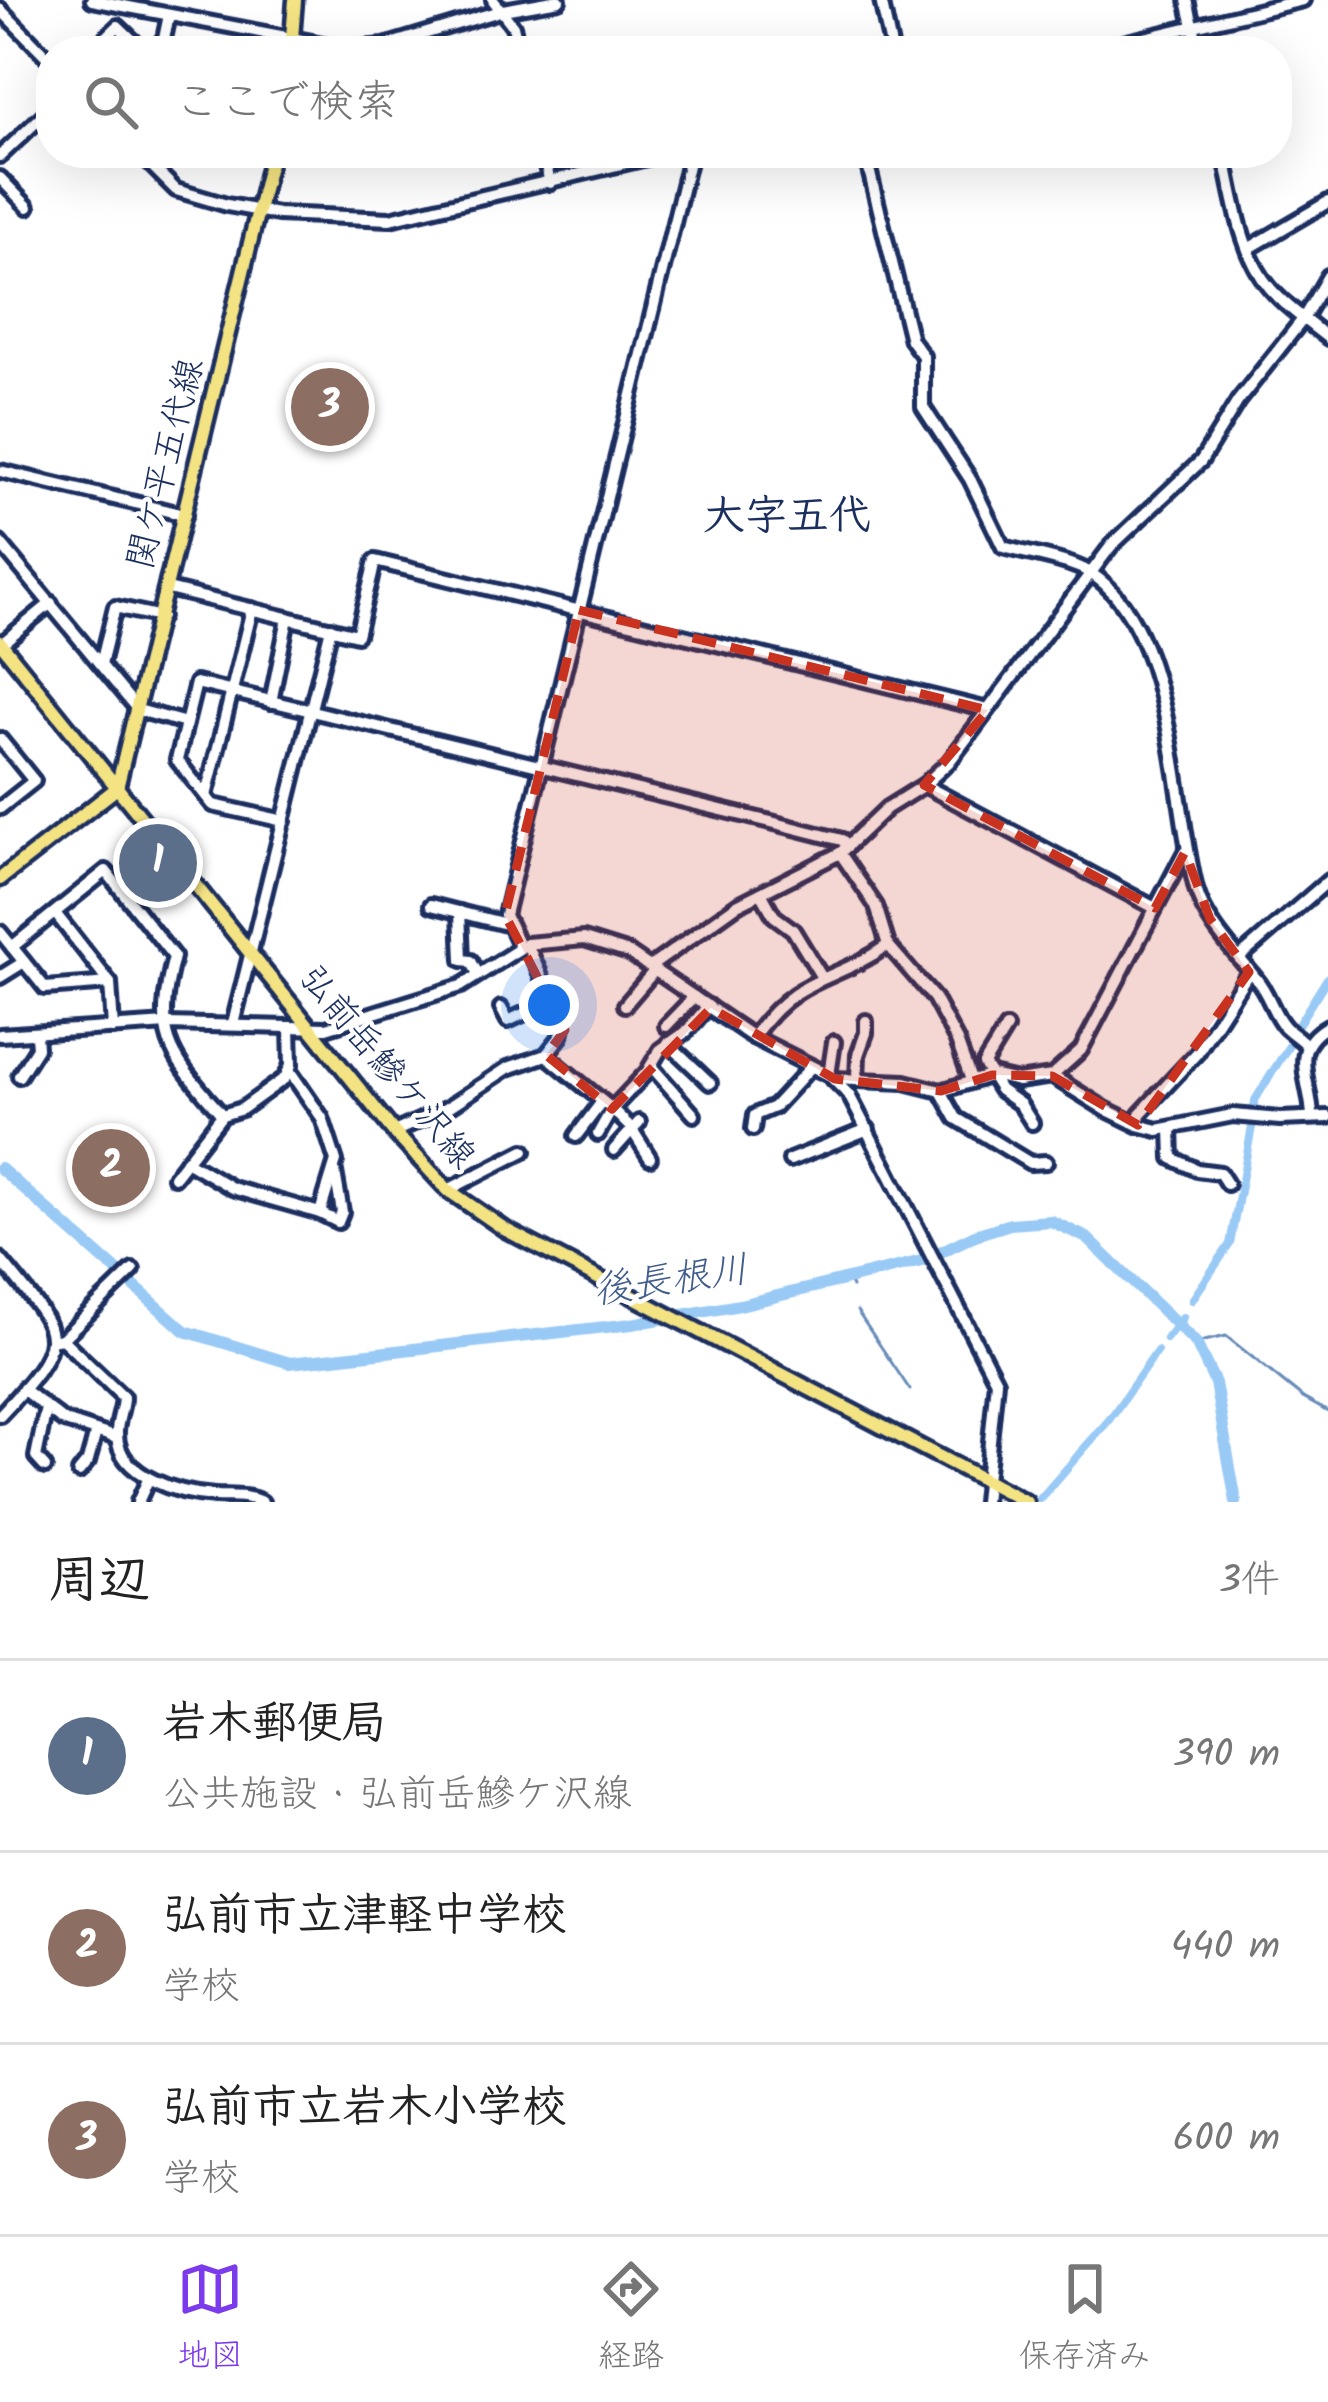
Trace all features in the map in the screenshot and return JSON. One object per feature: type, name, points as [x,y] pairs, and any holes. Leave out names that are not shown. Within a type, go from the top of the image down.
[{"type":"main road","points":[[293,36],[295,0]]},
{"type":"main road","name":"関ケ平五代線","points":[[118,788],[269,168]]},
{"type":"main road","name":"弘前岳鰺ケ沢線","points":[[1,644],[394,1132],[448,1190],[506,1230],[643,1304],[1026,1502]]},
{"type":"main road","points":[[0,880],[118,788]]},
{"type":"street","points":[[13,0],[0,6],[36,45]]},
{"type":"street","points":[[92,0],[255,36]]},
{"type":"street","points":[[494,0],[515,36]]},
{"type":"street","points":[[417,36],[503,10],[559,0]]},
{"type":"street","points":[[880,0],[888,36]]},
{"type":"street","points":[[1187,0],[1196,36]]},
{"type":"street","points":[[1155,36],[1303,0]]},
{"type":"street","points":[[168,36],[170,15]]},
{"type":"street","points":[[0,156],[36,122]]},
{"type":"street","points":[[154,168],[176,190],[259,212],[390,219],[609,168]]},
{"type":"street","points":[[546,168],[550,183]]},
{"type":"street","points":[[394,1132],[447,1108],[508,1068],[546,1055],[561,1036],[563,1025],[505,915],[688,168]]},
{"type":"street","points":[[869,168],[911,340],[923,356],[923,407],[970,479],[1003,548],[1089,574],[1129,615],[1145,644],[1165,706],[1185,852],[1210,919],[1259,981],[1284,1026],[1306,1045]]},
{"type":"street","points":[[1228,168],[1248,249],[1268,286],[1328,338]]},
{"type":"street","points":[[0,178],[28,207]]},
{"type":"street","points":[[0,200],[11,189]]},
{"type":"street","points":[[1248,249],[1328,202]]},
{"type":"street","points":[[625,1005],[652,968],[737,905],[844,849],[887,808],[949,762],[1111,546],[1201,461],[1238,401],[1304,319],[1328,276]]},
{"type":"street","points":[[0,471],[185,515]]},
{"type":"street","points":[[0,543],[138,710],[186,723]]},
{"type":"street","points":[[168,589],[357,635],[375,561],[988,710]]},
{"type":"street","points":[[1,644],[51,604]]},
{"type":"street","points":[[101,664],[115,608],[160,617]]},
{"type":"street","points":[[206,796],[252,609]]},
{"type":"street","points":[[271,702],[288,618]]},
{"type":"street","points":[[233,1024],[331,628]]},
{"type":"street","points":[[284,821],[213,805],[177,760],[196,683],[842,840],[876,906],[888,945],[934,998],[971,1080]]},
{"type":"street","points":[[0,739],[34,781],[0,808]]},
{"type":"street","points":[[924,785],[1155,908]]},
{"type":"street","points":[[0,1035],[166,1024],[341,1025],[461,986],[523,946],[584,939],[618,948],[753,1037],[832,1077],[905,1082],[941,1091],[992,1075],[1018,1081],[1052,1076],[1081,1050],[1185,852]]},
{"type":"street","points":[[12,947],[106,871],[173,957],[165,988],[169,1050],[222,1115]]},
{"type":"street","points":[[1239,958],[1328,881]]},
{"type":"street","points":[[761,893],[774,916],[793,930],[821,976]]},
{"type":"street","points":[[431,905],[506,924]]},
{"type":"street","points":[[460,912],[462,960],[471,961],[478,974]]},
{"type":"street","points":[[55,913],[110,983],[113,1028]]},
{"type":"street","points":[[0,932],[48,989],[110,983]]},
{"type":"street","points":[[753,1037],[776,1007],[821,976],[888,945]]},
{"type":"street","points":[[0,977],[24,962]]},
{"type":"street","points":[[1138,1125],[1140,1114],[1214,1030],[1249,972]]},
{"type":"street","points":[[666,1026],[694,997]]},
{"type":"street","points":[[500,1008],[508,1022],[551,1000]]},
{"type":"street","points":[[576,1136],[708,1006]]},
{"type":"street","points":[[857,1079],[866,1022]]},
{"type":"street","points":[[1312,1117],[1302,1056],[1306,1045],[1328,1026]]},
{"type":"street","points":[[186,1161],[232,1188],[338,1222],[342,1212],[322,1118],[289,1070],[290,1027]]},
{"type":"street","points":[[1006,1028],[984,1064],[1000,1090],[1021,1104],[1032,1123]]},
{"type":"street","points":[[20,1076],[37,1048],[37,1035]]},
{"type":"street","points":[[834,1042],[832,1077],[868,1129],[996,1381],[984,1502]]},
{"type":"street","points":[[668,1043],[710,1083]]},
{"type":"street","points":[[546,1055],[635,1125],[650,1158]]},
{"type":"street","points":[[651,1066],[694,1115]]},
{"type":"street","points":[[753,1129],[754,1115],[774,1107],[811,1067]]},
{"type":"street","points":[[174,1177],[222,1115],[242,1109],[289,1070]]},
{"type":"street","points":[[1052,1076],[1138,1125],[1171,1128],[1233,1115],[1328,1118]]},
{"type":"street","points":[[941,1091],[956,1118],[1030,1162],[1046,1162]]},
{"type":"street","points":[[598,1134],[607,1106]]},
{"type":"street","points":[[614,1150],[635,1125]]},
{"type":"street","points":[[1171,1128],[1172,1158],[1197,1170],[1220,1172],[1227,1184]]},
{"type":"street","points":[[790,1160],[868,1129]]},
{"type":"street","points":[[448,1190],[524,1151]]},
{"type":"street","points":[[320,1213],[335,1172]]},
{"type":"street","points":[[0,1259],[45,1314],[58,1340],[123,1397],[117,1438],[123,1457],[148,1480],[209,1496],[251,1497],[262,1502]]},
{"type":"street","points":[[0,1415],[24,1390],[58,1340],[133,1270]]},
{"type":"street","points":[[24,1390],[73,1425],[117,1438]]},
{"type":"street","points":[[45,1467],[36,1456],[46,1408]]},
{"type":"street","points":[[79,1472],[88,1461],[96,1432]]},
{"type":"street","points":[[138,1502],[148,1480]]},
{"type":"highlighted area","points":[[579,610],[988,710],[924,785],[1155,908],[1185,852],[1210,919],[1249,972],[1138,1125],[1052,1076],[992,1075],[941,1091],[835,1079],[711,1008],[612,1109],[546,1055],[565,1030],[505,915]]},
{"type":"waterway","points":[[1296,1028],[1328,977]]},
{"type":"waterway","points":[[1254,1111],[1255,1100],[1295,1036]]},
{"type":"waterway","points":[[1192,1300],[1230,1244],[1252,1127]]},
{"type":"waterway","name":"後長根川","points":[[0,1168],[185,1331],[290,1363],[632,1324],[740,1305],[922,1261],[1010,1224],[1051,1221],[1087,1238],[1196,1343],[1215,1383],[1236,1502]]},
{"type":"waterway","name":"後長根川","points":[[849,1281],[852,1287]]},
{"type":"waterway","points":[[857,1311],[910,1390]]},
{"type":"waterway","name":"後長根川","points":[[1166,1339],[1183,1317]]},
{"type":"waterway","points":[[1196,1343],[1226,1336],[1303,1398],[1328,1412]]},
{"type":"waterway","points":[[1040,1499],[1109,1420],[1157,1351]]},
{"type":"place","name":"弘前市立岩木小学校","points":[[330,407]]},
{"type":"place","name":"岩木郵便局","points":[[158,863]]},
{"type":"place","name":"弘前市立津軽中学校","points":[[111,1168]]},
{"type":"district","name":"大字五代","points":[[787,517]]}]
